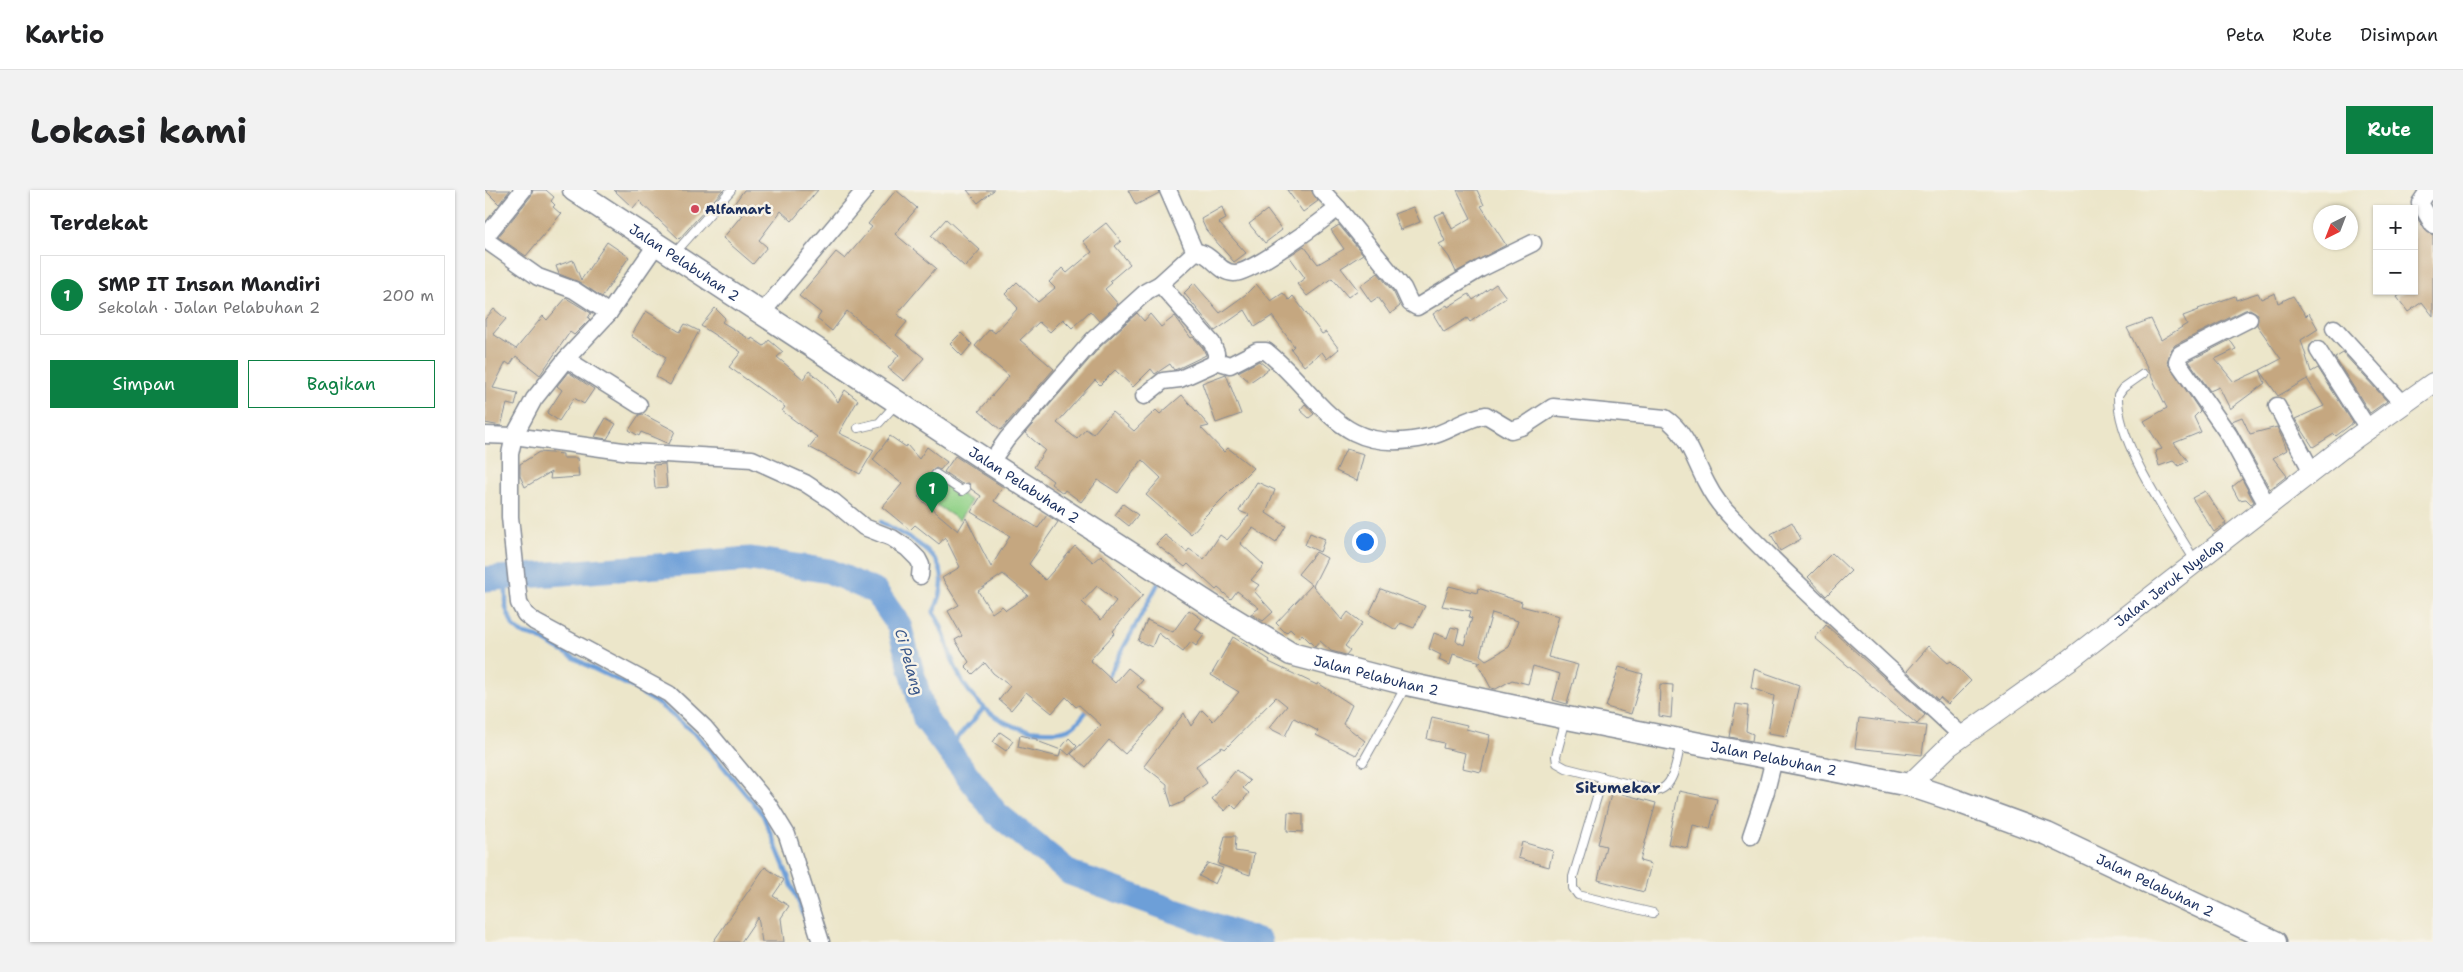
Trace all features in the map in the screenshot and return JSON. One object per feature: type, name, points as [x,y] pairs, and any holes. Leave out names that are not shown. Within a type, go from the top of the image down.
[{"type":"main road","name":"Jalan Pelabuhan 2","points":[[574,190],[897,403],[985,464],[1291,654],[1407,684],[1681,742],[1909,786],[1957,801],[2047,834],[2275,942]]},
{"type":"street","points":[[523,190],[486,236],[490,252],[538,277],[574,290],[609,313]]},
{"type":"street","points":[[761,314],[865,190]]},
{"type":"street","points":[[1321,190],[1403,288],[1410,304],[1415,307],[1480,269],[1533,243]]},
{"type":"street","points":[[1172,191],[1195,252]]},
{"type":"street","points":[[2433,191],[2426,194],[2421,203],[2433,225]]},
{"type":"street","points":[[985,464],[1093,340],[1147,291],[1159,284],[1195,252],[1201,252],[1210,257],[1224,270],[1236,274],[1249,268],[1303,234],[1338,208]]},
{"type":"street","points":[[665,251],[566,359],[534,399],[514,436],[510,454],[510,517],[519,603],[525,614],[535,622],[669,694],[705,728],[769,804],[787,835],[821,942]]},
{"type":"street","points":[[1159,284],[1212,343],[1216,361]]},
{"type":"street","points":[[2249,319],[2180,354],[2177,360],[2229,435],[2268,506]]},
{"type":"street","points":[[2335,328],[2404,405]]},
{"type":"street","points":[[2318,350],[2369,430]]},
{"type":"street","points":[[1216,361],[1230,364],[1257,351],[1266,351],[1333,420],[1353,432],[1379,442],[1399,442],[1430,437],[1486,415],[1506,428],[1516,429],[1524,426],[1553,407],[1665,418],[1674,425],[1686,442],[1708,487],[1730,517],[1853,636],[1962,736]]},
{"type":"street","points":[[566,359],[639,405]]},
{"type":"street","points":[[1144,396],[1163,381],[1180,378],[1216,361]]},
{"type":"street","name":"Jalan Jeruk Nyelap","points":[[1909,786],[1935,758],[1962,736],[2045,678],[2312,472],[2433,383]]},
{"type":"street","points":[[2277,406],[2312,472]]},
{"type":"street","points":[[485,435],[514,436],[629,452],[752,459],[805,483],[835,502],[864,527],[892,538],[907,548],[921,565],[920,576]]},
{"type":"street","points":[[1751,836],[1774,759]]},
{"type":"lane","points":[[665,251],[731,190]]},
{"type":"lane","points":[[2143,374],[2123,388],[2118,395],[2121,426],[2131,450],[2196,563]]},
{"type":"lane","points":[[859,428],[879,423],[897,403]]},
{"type":"lane","points":[[936,474],[962,491],[966,488]]},
{"type":"lane","points":[[1363,762],[1407,684]]},
{"type":"lane","points":[[1567,718],[1556,756],[1557,763],[1566,768],[1656,791],[1663,790],[1669,784],[1681,742]]},
{"type":"lane","points":[[1603,777],[1573,877],[1573,888],[1578,895],[1653,913]]},
{"type":"green space","points":[[939,479],[971,501],[959,520],[926,498]]},
{"type":"building","points":[[485,190],[510,190],[499,204]]},
{"type":"building","points":[[533,190],[546,190],[554,197],[551,201],[555,205],[553,207],[561,214],[526,256],[498,237],[531,196]]},
{"type":"building","points":[[614,190],[723,190],[679,239],[639,201],[633,208]]},
{"type":"building","points":[[744,190],[818,190],[792,221],[781,211],[759,240],[767,247],[753,264],[723,238],[742,215],[731,208]]},
{"type":"building","points":[[896,190],[917,208],[895,234],[936,268],[897,314],[907,322],[896,335],[924,358],[904,381],[888,368],[899,355],[847,311],[832,331],[817,319],[821,313],[799,296],[836,252],[845,259],[872,227],[868,224]]},
{"type":"building","points":[[967,190],[994,190],[978,203]]},
{"type":"building","points":[[1128,190],[1158,190],[1159,193],[1136,205]]},
{"type":"building","points":[[1287,190],[1311,190],[1318,201],[1303,212]]},
{"type":"building","points":[[1457,190],[1477,190],[1484,205],[1481,206],[1506,245],[1456,272],[1449,257],[1439,244],[1445,241],[1434,216],[1444,212],[1452,229],[1471,218]]},
{"type":"building","points":[[1222,207],[1226,219],[1219,223],[1246,253],[1234,262],[1206,230],[1201,219]]},
{"type":"building","points":[[1413,207],[1420,222],[1400,230],[1394,214]]},
{"type":"building","points":[[1267,210],[1282,230],[1265,243],[1249,224]]},
{"type":"building","points":[[946,219],[980,250],[965,267],[931,236]]},
{"type":"building","points":[[2418,219],[2425,230],[2433,235],[2433,316],[2422,302],[2408,312],[2397,297],[2400,295],[2418,295]]},
{"type":"building","points":[[1106,223],[1121,241],[1115,246],[1130,264],[1110,281],[1112,283],[1105,289],[1118,304],[1099,321],[1090,311],[1072,328],[1063,319],[1050,332],[1039,322],[1020,340],[1054,369],[1001,430],[979,411],[1009,376],[975,346],[990,329],[995,333],[1018,308],[1005,294],[1017,282],[1038,302],[1055,288],[1049,282],[1062,268],[1067,273],[1092,252],[1083,241]]},
{"type":"building","points":[[1339,225],[1363,254],[1341,268],[1358,290],[1348,297],[1332,278],[1307,296],[1297,284],[1305,278],[1289,256],[1304,246],[1318,264],[1344,249],[1331,230]]},
{"type":"building","points":[[607,242],[629,257],[602,297],[579,282],[559,274],[556,266],[573,260],[581,280]]},
{"type":"building","points":[[1378,273],[1394,293],[1400,306],[1390,314],[1378,297],[1371,302],[1360,286]]},
{"type":"building","points":[[1194,283],[1220,313],[1245,295],[1256,284],[1271,301],[1283,293],[1289,300],[1293,296],[1322,334],[1326,332],[1339,349],[1327,359],[1322,352],[1304,366],[1291,349],[1294,346],[1272,316],[1255,327],[1245,310],[1215,331],[1184,293]]},
{"type":"building","points":[[1496,284],[1506,297],[1470,322],[1467,318],[1444,332],[1433,314],[1469,294],[1473,300]]},
{"type":"building","points":[[2258,293],[2261,299],[2275,293],[2278,303],[2293,296],[2306,316],[2309,313],[2318,329],[2301,340],[2311,372],[2318,368],[2353,423],[2336,436],[2334,434],[2313,447],[2295,419],[2324,406],[2307,379],[2278,396],[2260,370],[2281,359],[2257,325],[2258,314],[2250,309],[2245,310],[2175,345],[2171,350],[2167,362],[2200,411],[2194,417],[2201,432],[2174,443],[2188,461],[2179,466],[2173,461],[2159,466],[2155,451],[2162,449],[2144,421],[2167,408],[2127,328],[2151,319],[2161,340],[2187,324],[2183,316],[2235,296],[2236,300]]},
{"type":"building","points":[[566,298],[591,313],[588,318],[590,319],[574,335],[570,332],[540,375],[516,356],[510,365],[506,362],[493,388],[518,393],[515,406],[507,404],[501,426],[485,423],[485,319],[494,309],[506,319],[493,334],[516,349],[543,316],[547,320]]},
{"type":"building","points":[[715,308],[725,318],[722,322],[751,340],[752,338],[764,346],[769,340],[783,352],[777,357],[803,379],[809,371],[825,384],[838,402],[845,390],[858,400],[839,433],[874,450],[860,474],[809,447],[817,437],[782,411],[785,407],[729,367],[741,352],[701,326]]},
{"type":"building","points":[[646,311],[680,332],[685,324],[699,331],[670,385],[656,377],[666,357],[631,336]]},
{"type":"building","points":[[1137,313],[1144,321],[1150,314],[1161,327],[1175,316],[1191,338],[1193,337],[1203,348],[1206,355],[1174,370],[1170,364],[1155,374],[1151,369],[1133,387],[1115,370],[1100,385],[1095,380],[1057,423],[1077,439],[1086,429],[1093,434],[1112,412],[1134,431],[1156,410],[1160,414],[1182,395],[1209,426],[1201,428],[1224,452],[1228,448],[1253,468],[1202,519],[1203,521],[1191,534],[1146,495],[1161,478],[1142,460],[1118,493],[1098,480],[1081,502],[1065,490],[1063,493],[1051,484],[1053,481],[1034,467],[1045,450],[1025,433],[1100,347]]},
{"type":"building","points":[[961,333],[972,344],[962,356],[950,344]]},
{"type":"building","points":[[2230,340],[2236,349],[2215,359],[2234,382],[2260,370],[2265,383],[2230,409],[2219,387],[2210,391],[2189,361]]},
{"type":"building","points":[[2343,353],[2387,401],[2370,413],[2335,358]]},
{"type":"building","points":[[1259,361],[1269,369],[1250,382],[1238,372]]},
{"type":"building","points":[[568,372],[594,389],[584,404],[574,398],[559,421],[547,413],[562,390],[557,386]]},
{"type":"building","points":[[1226,374],[1241,414],[1216,423],[1202,383]]},
{"type":"building","points":[[1305,404],[1314,414],[1309,418],[1300,410]]},
{"type":"building","points":[[643,414],[675,431],[669,444],[641,432],[639,436],[629,430],[639,415]]},
{"type":"building","points":[[2242,417],[2250,434],[2277,427],[2287,450],[2273,458],[2287,476],[2270,489],[2232,421]]},
{"type":"building","points":[[606,418],[616,424],[607,439],[595,437]]},
{"type":"building","points":[[890,436],[906,447],[907,445],[919,459],[927,447],[947,462],[940,470],[936,468],[932,471],[930,474],[933,479],[918,497],[958,531],[966,518],[991,567],[1010,536],[971,512],[981,496],[971,489],[969,483],[962,484],[944,472],[955,456],[1003,487],[994,501],[1038,528],[1047,515],[1058,522],[1029,564],[1045,580],[1075,546],[1093,562],[1101,555],[1143,595],[1113,631],[1115,633],[1090,660],[1115,683],[1128,668],[1143,680],[1137,687],[1165,710],[1125,754],[1109,740],[1086,767],[1071,754],[1101,725],[1079,705],[1076,707],[1066,697],[1052,713],[1026,692],[1011,710],[999,700],[1010,686],[993,673],[985,663],[973,674],[965,666],[969,662],[955,640],[962,636],[948,611],[959,605],[942,578],[960,567],[945,537],[939,544],[915,525],[910,530],[882,507],[902,484],[873,460]],"holes":[[[1003,574],[1028,595],[1006,610],[1002,606],[992,613],[978,591]],[[1097,586],[1116,601],[1101,620],[1082,602]]]},
{"type":"building","points":[[1346,449],[1364,454],[1357,481],[1336,471]]},
{"type":"building","points":[[539,452],[563,454],[563,458],[577,458],[579,477],[550,479],[551,472],[525,487],[520,476],[520,464]]},
{"type":"building","points":[[665,464],[667,487],[655,488],[653,465]]},
{"type":"building","points":[[2242,479],[2254,502],[2251,504],[2246,499],[2239,500],[2232,487]]},
{"type":"building","points":[[1257,482],[1275,490],[1266,513],[1286,526],[1276,543],[1253,528],[1240,543],[1264,565],[1251,580],[1259,585],[1254,591],[1273,612],[1263,621],[1251,614],[1259,608],[1237,591],[1231,599],[1218,588],[1216,590],[1188,564],[1185,567],[1156,544],[1165,535],[1187,552],[1189,549],[1204,559],[1220,535],[1227,540],[1249,515],[1239,511]]},
{"type":"building","points":[[2205,491],[2226,523],[2214,532],[2192,498]]},
{"type":"building","points":[[1123,504],[1138,515],[1129,526],[1115,515]]},
{"type":"building","points":[[1792,522],[1801,539],[1780,551],[1771,534]]},
{"type":"building","points":[[1310,533],[1325,539],[1320,552],[1305,545]]},
{"type":"building","points":[[1316,552],[1327,558],[1313,586],[1342,620],[1348,612],[1362,623],[1345,646],[1350,650],[1346,655],[1331,651],[1320,641],[1315,647],[1302,634],[1299,638],[1290,629],[1286,633],[1276,623],[1312,585],[1298,574]]},
{"type":"building","points":[[1832,553],[1851,571],[1826,596],[1808,577]]},
{"type":"building","points":[[1449,586],[1477,593],[1478,588],[1522,602],[1521,606],[1559,616],[1548,657],[1578,665],[1567,704],[1553,700],[1560,674],[1533,666],[1528,684],[1512,680],[1496,689],[1491,688],[1478,664],[1481,662],[1453,654],[1450,665],[1439,660],[1441,655],[1429,649],[1434,633],[1447,638],[1451,627],[1459,629],[1456,641],[1464,645],[1472,618],[1469,617],[1471,611],[1442,606]],"holes":[[[1492,613],[1518,621],[1509,647],[1486,660],[1480,655]]]},
{"type":"building","points":[[1381,589],[1425,606],[1414,628],[1401,623],[1396,630],[1369,614]]},
{"type":"building","points":[[1189,610],[1202,619],[1195,629],[1204,635],[1196,646],[1191,642],[1183,652],[1158,633],[1152,647],[1138,641],[1147,620],[1173,632]]},
{"type":"building","points":[[1826,625],[1925,715],[1917,724],[1815,638]]},
{"type":"building","points":[[1233,637],[1270,660],[1269,662],[1317,685],[1318,683],[1352,705],[1343,724],[1365,741],[1356,755],[1316,735],[1318,731],[1294,718],[1285,736],[1269,728],[1287,706],[1276,697],[1225,749],[1222,747],[1196,766],[1207,783],[1184,799],[1185,801],[1172,807],[1167,784],[1144,766],[1184,713],[1191,726],[1202,710],[1213,721],[1239,692],[1211,675]]},
{"type":"building","points":[[1929,646],[1948,663],[1951,661],[1971,681],[1948,704],[1940,697],[1938,700],[1907,671]]},
{"type":"building","points":[[1619,667],[1643,674],[1631,714],[1606,707]]},
{"type":"building","points":[[1754,669],[1799,685],[1787,736],[1768,733],[1774,696],[1751,688]]},
{"type":"building","points":[[1660,684],[1673,685],[1671,718],[1659,716]]},
{"type":"building","points":[[1736,704],[1748,706],[1746,731],[1753,734],[1752,741],[1730,737]]},
{"type":"building","points":[[1432,717],[1467,725],[1466,729],[1490,735],[1481,772],[1462,768],[1465,753],[1443,748],[1444,743],[1427,739]]},
{"type":"building","points":[[1859,718],[1926,726],[1922,755],[1855,748]]},
{"type":"building","points":[[1000,732],[1013,741],[1006,751],[993,742]]},
{"type":"building","points":[[1020,735],[1037,739],[1037,741],[1061,750],[1059,757],[1018,747]]},
{"type":"building","points":[[1069,738],[1077,746],[1069,755],[1061,748]]},
{"type":"building","points":[[1236,770],[1250,781],[1243,788],[1249,793],[1236,809],[1231,804],[1225,811],[1212,799]]},
{"type":"building","points":[[1612,791],[1656,803],[1640,861],[1651,864],[1644,892],[1598,880],[1606,846],[1598,844]]},
{"type":"building","points":[[1679,791],[1717,799],[1710,829],[1693,825],[1688,848],[1668,844]]},
{"type":"building","points":[[1288,812],[1303,814],[1303,832],[1287,831]]},
{"type":"building","points":[[1225,836],[1236,836],[1235,851],[1254,854],[1250,875],[1218,864]]},
{"type":"building","points":[[1522,842],[1553,851],[1549,867],[1518,858]]},
{"type":"building","points":[[1208,863],[1223,868],[1215,884],[1199,876]]},
{"type":"building","points":[[765,867],[784,880],[773,896],[789,906],[781,918],[784,942],[762,942],[758,917],[741,942],[713,942]]},
{"type":"waterway","points":[[881,522],[922,547],[932,556],[939,567],[942,579],[940,595],[933,613],[942,629],[958,673],[965,686],[985,708],[1009,724],[1023,729],[1038,731],[1068,729],[1078,722],[1089,708]]},
{"type":"waterway","name":"Ci Pelang","points":[[485,579],[751,559],[829,571],[876,592],[899,625],[925,719],[996,813],[1070,873],[1260,942]]},
{"type":"waterway","points":[[506,578],[506,608],[513,626],[521,633],[537,637],[592,668],[634,688],[660,705],[699,737],[763,815],[806,920]]},
{"type":"waterway","points":[[1106,680],[1158,584]]},
{"type":"waterway","points":[[948,749],[984,708]]},
{"type":"place","name":"Alfamart","points":[[695,209]]},
{"type":"place","name":"SMP IT Insan Mandiri","points":[[932,513]]},
{"type":"district","name":"Situmekar","points":[[1618,787]]}]
